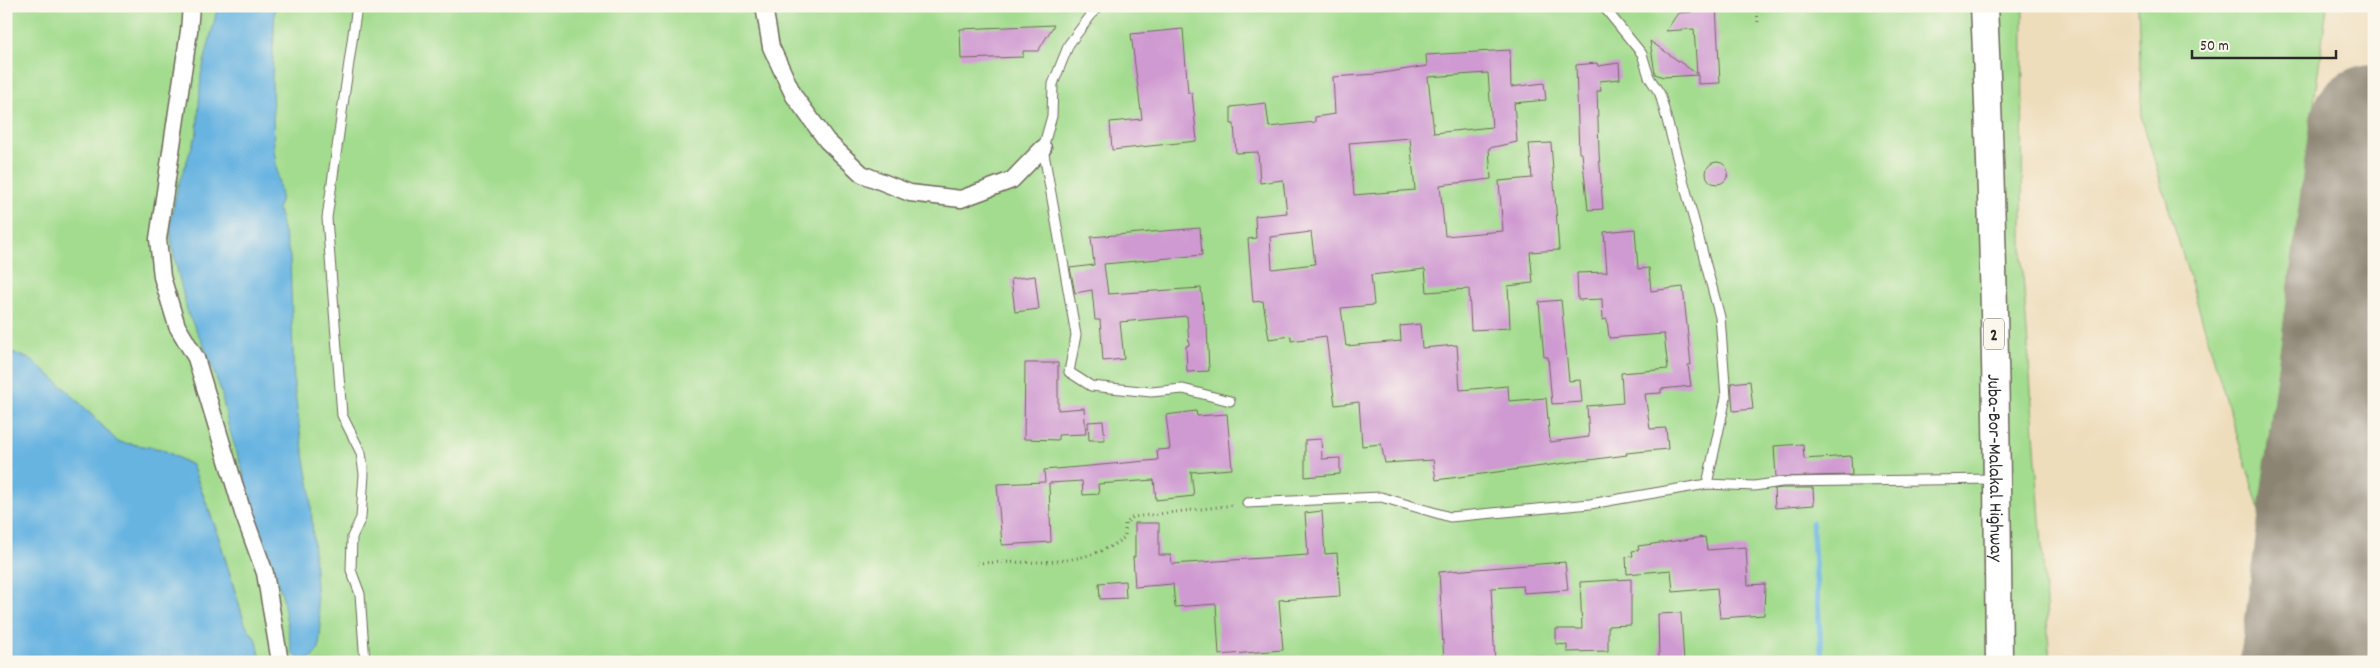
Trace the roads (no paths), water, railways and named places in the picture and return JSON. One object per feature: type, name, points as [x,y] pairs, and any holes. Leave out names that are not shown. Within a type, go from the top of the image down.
[{"type":"main road","name":"Juba-Bor-Malakal Highway","points":[[1984,6],[1990,133],[1999,662]]},
{"type":"street","points":[[191,6],[187,50],[158,239],[162,277],[177,326],[196,358],[243,513],[265,573],[280,662]]},
{"type":"street","points":[[764,6],[771,47],[794,96],[828,141],[862,174],[910,193],[962,199],[1012,180],[1042,148]]},
{"type":"lane","points":[[357,6],[327,218],[342,415],[361,453],[364,474],[361,518],[352,537],[351,570],[360,594],[365,662]]},
{"type":"lane","points":[[1098,6],[1069,44],[1059,68],[1053,84],[1052,116],[1042,148],[1076,335],[1069,372],[1091,386],[1151,392],[1183,389],[1230,401]]},
{"type":"lane","points":[[1603,6],[1642,54],[1649,77],[1660,94],[1720,316],[1726,397],[1707,484]]},
{"type":"lane","points":[[1247,504],[1381,497],[1450,517],[1590,504],[1707,484],[1754,486],[1782,482],[1997,478]]},
{"type":"water","points":[[218,6],[275,6],[272,80],[274,150],[281,197],[278,208],[290,257],[294,385],[310,488],[317,603],[321,625],[319,648],[312,658],[301,660],[292,653],[282,594],[260,537],[228,425],[221,391],[204,346],[188,314],[172,248],[170,224],[177,189],[197,132],[201,75]]},
{"type":"water","points":[[6,350],[32,360],[70,393],[118,442],[161,449],[192,465],[217,532],[245,624],[257,641],[261,662],[6,662]]},
{"type":"waterway","points":[[1812,522],[1822,662]]}]
